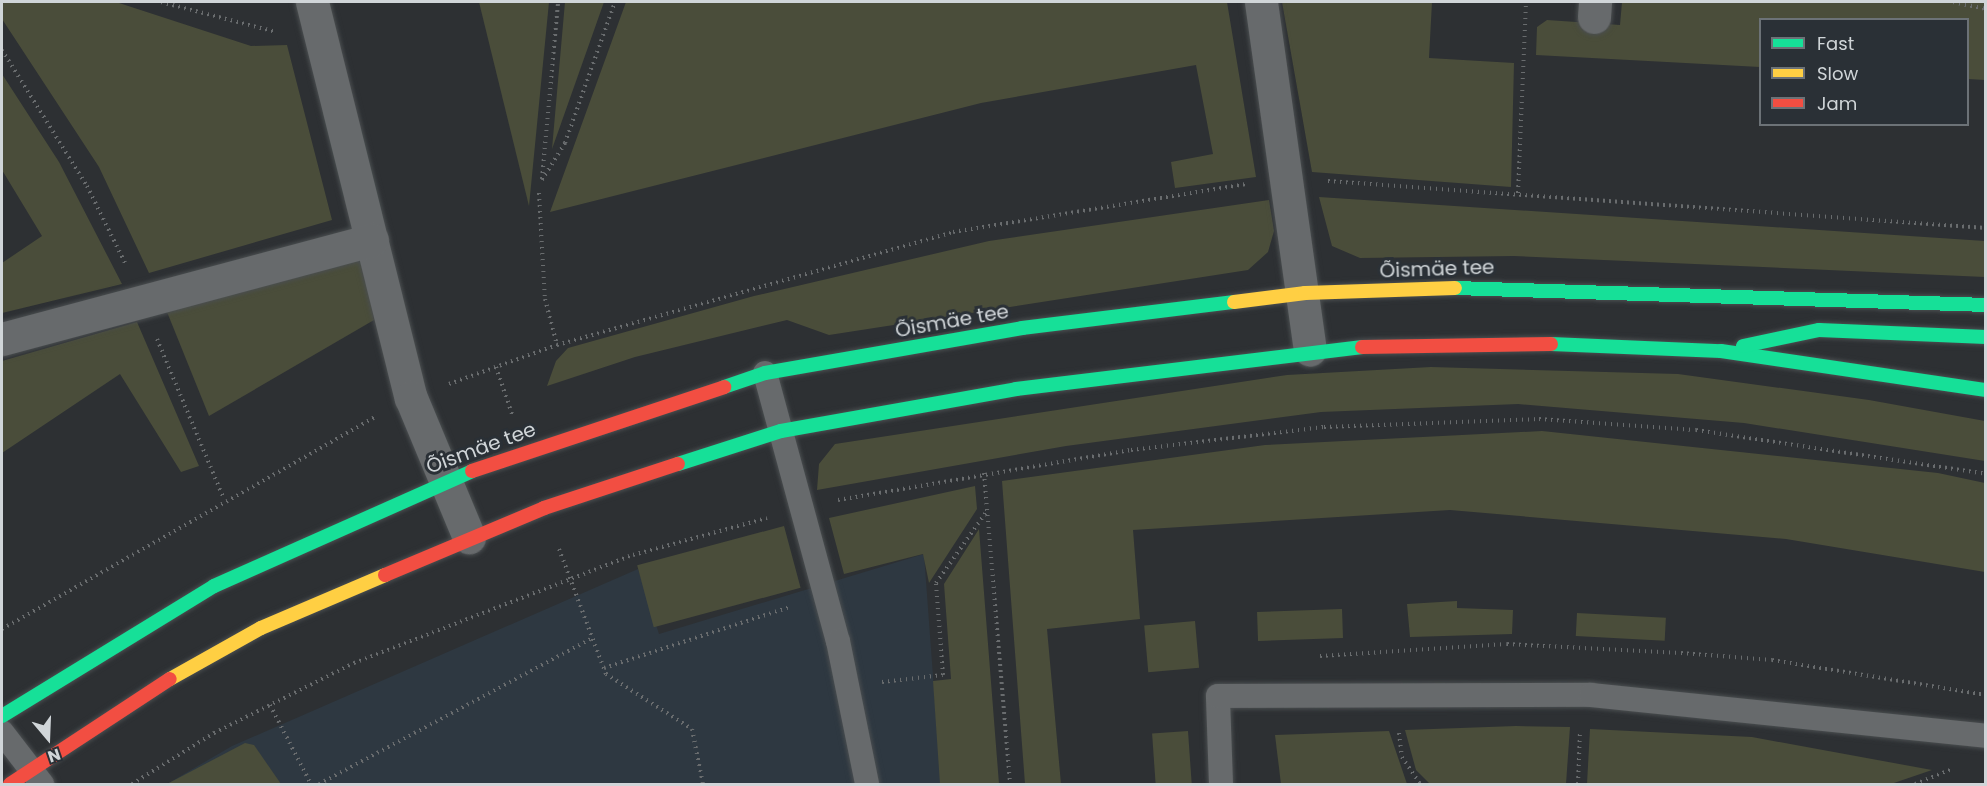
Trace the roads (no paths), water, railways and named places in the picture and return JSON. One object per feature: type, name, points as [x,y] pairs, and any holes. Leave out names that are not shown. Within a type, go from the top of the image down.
[{"type":"main road","name":"Õismäe tee","points":[[2,716],[107,646],[214,586],[446,480],[765,373],[1022,328],[1305,293],[1520,286],[1986,306]]},
{"type":"main road","points":[[1721,351],[1819,330],[1986,337]]},
{"type":"main road","points":[[10,784],[36,777],[142,695],[261,628],[469,537],[781,431],[1016,389],[1310,350],[1489,341],[1721,351],[1986,390]]},
{"type":"street","points":[[312,2],[411,398],[469,537]]},
{"type":"street","points":[[1261,2],[1289,178],[1305,293],[1310,350]]},
{"type":"street","points":[[2,339],[372,240]]},
{"type":"lane","points":[[765,373],[824,588],[867,784]]},
{"type":"lane","points":[[1221,784],[1218,696],[1591,695],[1986,736]]},
{"type":"lane","points":[[2,732],[36,777]]}]
